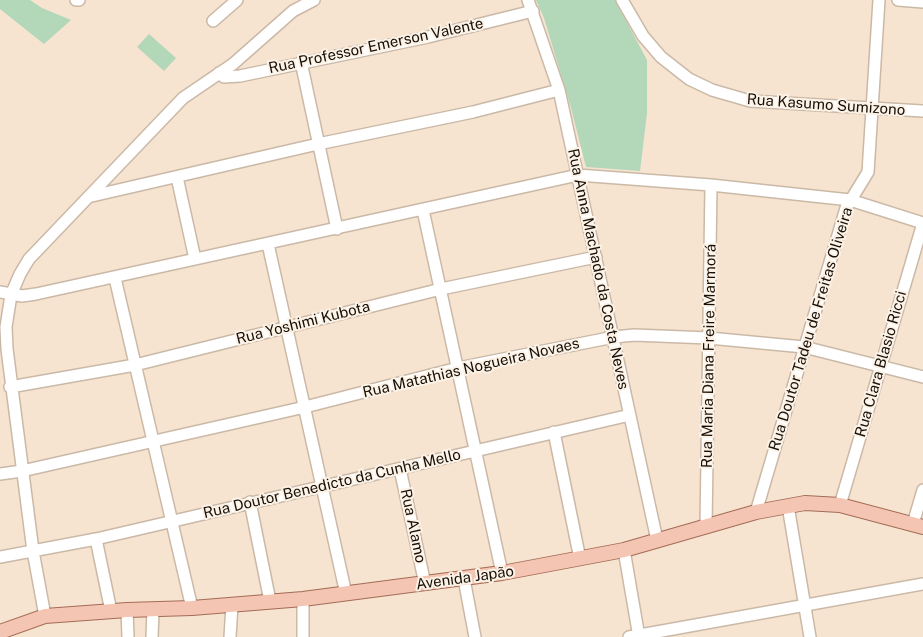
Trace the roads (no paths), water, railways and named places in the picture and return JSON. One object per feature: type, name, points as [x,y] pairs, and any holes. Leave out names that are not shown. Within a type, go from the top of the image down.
[{"type":"main road","name":"Avenida Japão","points":[[0,632],[45,616],[127,610],[192,608],[270,600],[303,599],[502,573],[624,550],[756,512],[805,503],[840,505],[918,525]]},
{"type":"street","points":[[213,21],[237,0]]},
{"type":"street","name":"Rua Kasumo Sumizono","points":[[622,0],[643,36],[660,56],[690,79],[712,90],[750,101],[923,111]]},
{"type":"street","name":"Rua Doutor Tadeu de Freitas Oliveira","points":[[756,512],[804,347],[850,200],[868,172],[879,0]]},
{"type":"street","points":[[898,0],[917,1]]},
{"type":"street","points":[[45,616],[33,551],[22,471],[7,395],[3,327],[6,293],[29,259],[92,196],[183,98],[219,73],[306,1]]},
{"type":"street","name":"Rua Professor Emerson Valente","points":[[219,73],[224,77],[240,76],[428,37],[530,5]]},
{"type":"street","name":"Rua Anna Machado da Costa Neves","points":[[530,5],[559,90],[657,540]]},
{"type":"street","points":[[301,62],[337,229]]},
{"type":"street","points":[[92,196],[318,144],[473,112],[559,90]]},
{"type":"street","points":[[6,293],[22,296],[115,278],[578,175],[711,185],[850,200],[923,223]]},
{"type":"street","points":[[177,177],[195,260]]},
{"type":"street","name":"Rua Maria Diana Freire Marmorá","points":[[706,527],[711,185]]},
{"type":"street","points":[[423,210],[502,573]]},
{"type":"street","name":"Rua Clara Blasio Ricci","points":[[840,505],[923,223]]},
{"type":"street","points":[[268,244],[346,594]]},
{"type":"street","name":"Rua Yoshimi Kubota","points":[[7,395],[441,289],[596,257]]},
{"type":"street","points":[[115,278],[153,441],[174,521],[192,608]]},
{"type":"street","name":"Rua Matathias Nogueira Novaes","points":[[0,474],[22,471],[305,407],[458,368],[614,337],[634,335],[709,338],[804,347],[923,377]]},
{"type":"street","name":"Rua Doutor Benedicto da Cunha Mello","points":[[0,557],[96,539],[630,415]]},
{"type":"street","points":[[554,432],[580,559]]},
{"type":"street","name":"Rua Alamo","points":[[400,469],[425,584]]},
{"type":"street","points":[[918,525],[923,490]]},
{"type":"street","points":[[250,502],[270,600]]},
{"type":"street","points":[[788,506],[810,637]]},
{"type":"street","points":[[96,539],[112,611]]},
{"type":"street","points":[[624,550],[636,636],[923,584]]},
{"type":"street","points":[[464,578],[475,637]]},
{"type":"street","points":[[303,599],[303,637]]},
{"type":"street","points":[[230,637],[232,605]]},
{"type":"street","points":[[127,610],[128,637]]},
{"type":"street","points":[[152,637],[153,610]]}]
